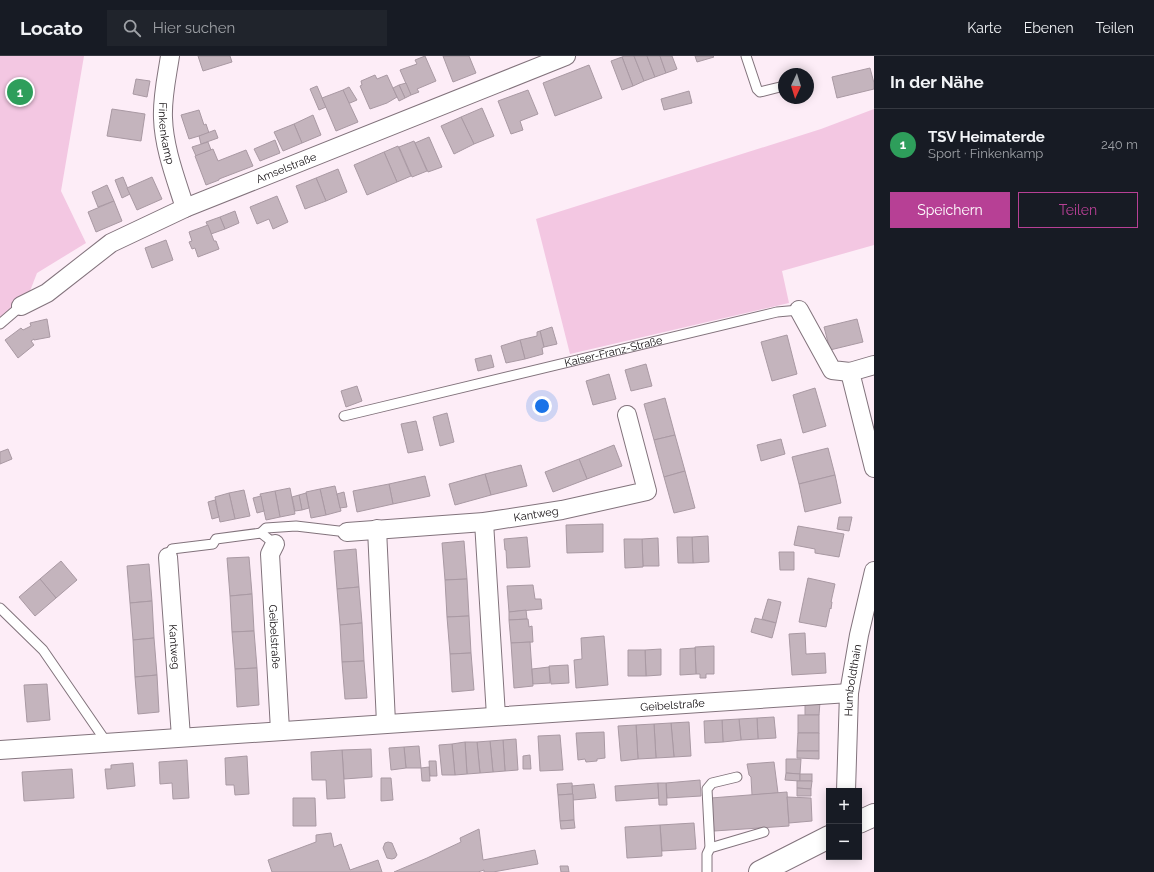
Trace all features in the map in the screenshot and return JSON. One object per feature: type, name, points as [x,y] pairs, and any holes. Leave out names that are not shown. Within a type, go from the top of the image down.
[{"type":"street","name":"Finkenkamp","points":[[170,56],[163,118],[167,149],[185,208]]},
{"type":"street","name":"Amselstraße","points":[[21,306],[47,293],[111,243],[185,208],[566,56]]},
{"type":"street","name":"Kaiser-Franz-Straße","points":[[799,310],[832,370],[850,372]]},
{"type":"street","points":[[874,365],[850,372],[874,468]]},
{"type":"street","name":"Kantweg","points":[[347,532],[484,522],[562,510],[646,491],[627,415]]},
{"type":"street","points":[[484,522],[496,716]]},
{"type":"street","points":[[378,529],[386,723]]},
{"type":"street","name":"Geibelstraße","points":[[268,539],[280,730]]},
{"type":"street","name":"Kantweg","points":[[168,556],[180,737]]},
{"type":"street","name":"Humboldthain","points":[[846,788],[849,693],[859,635],[874,572]]},
{"type":"street","name":"Geibelstraße","points":[[0,746],[108,743],[280,730],[849,693]]},
{"type":"street","points":[[862,821],[874,815]]},
{"type":"street","points":[[760,872],[826,839]]},
{"type":"lane","points":[[746,56],[757,89],[760,92],[778,88]]},
{"type":"lane","points":[[0,324],[21,306]]},
{"type":"lane","name":"Kaiser-Franz-Straße","points":[[344,416],[777,312],[799,310]]},
{"type":"lane","points":[[168,556],[172,549],[213,544],[216,539],[268,539],[266,528],[296,526],[347,532]]},
{"type":"lane","points":[[0,608],[43,650],[108,743]]},
{"type":"lane","points":[[707,872],[707,854],[710,848],[707,789],[712,783],[736,777]]},
{"type":"lane","points":[[710,848],[764,832]]},
{"type":"shaded area","points":[[0,56],[84,56],[61,191],[86,243],[37,273],[23,309],[0,323]]},
{"type":"shaded area","points":[[874,109],[874,245],[782,271],[789,303],[570,354],[536,219],[821,129]]},
{"type":"building","points":[[198,56],[230,56],[232,62],[203,71]]},
{"type":"building","points":[[425,56],[436,81],[417,89],[419,92],[411,95],[400,70],[417,64],[415,60]]},
{"type":"building","points":[[443,56],[469,56],[476,73],[453,82]]},
{"type":"building","points":[[634,56],[644,81],[633,86],[622,57]]},
{"type":"building","points":[[634,56],[647,56],[655,77],[644,81]]},
{"type":"building","points":[[647,56],[660,56],[666,73],[655,77]]},
{"type":"building","points":[[660,56],[672,56],[677,69],[666,73]]},
{"type":"building","points":[[695,56],[713,56],[714,57],[697,62]]},
{"type":"building","points":[[622,57],[633,86],[622,90],[611,61]]},
{"type":"building","points":[[589,65],[602,98],[555,116],[543,83]]},
{"type":"building","points":[[870,68],[874,89],[837,98],[832,77]]},
{"type":"building","points":[[375,75],[377,79],[387,75],[397,97],[387,103],[370,109],[360,86],[362,85],[361,81]]},
{"type":"building","points":[[136,79],[150,81],[147,97],[133,94]]},
{"type":"building","points":[[406,83],[411,95],[405,98],[399,85]]},
{"type":"building","points":[[399,85],[405,98],[399,101],[393,88]]},
{"type":"building","points":[[317,86],[326,107],[319,110],[310,89]]},
{"type":"building","points":[[349,87],[357,100],[348,103],[343,90]]},
{"type":"building","points":[[343,90],[358,122],[336,131],[322,98]]},
{"type":"building","points":[[528,90],[538,114],[520,121],[523,130],[511,134],[498,101]]},
{"type":"building","points":[[689,91],[692,103],[664,110],[661,99]]},
{"type":"building","points":[[482,108],[494,136],[474,144],[461,117]]},
{"type":"building","points":[[112,109],[145,114],[141,141],[107,136]]},
{"type":"building","points":[[199,110],[204,125],[206,124],[209,133],[189,139],[181,115]]},
{"type":"building","points":[[313,115],[321,135],[302,143],[294,124]]},
{"type":"building","points":[[461,117],[474,144],[454,154],[441,126]]},
{"type":"building","points":[[294,124],[302,143],[283,151],[274,132]]},
{"type":"building","points":[[215,130],[218,138],[201,144],[199,136]]},
{"type":"building","points":[[429,137],[442,167],[428,172],[415,143]]},
{"type":"building","points":[[275,140],[280,153],[260,161],[254,149]]},
{"type":"building","points":[[414,141],[427,171],[412,177],[399,147]]},
{"type":"building","points":[[208,142],[211,150],[196,156],[192,147]]},
{"type":"building","points":[[398,146],[411,176],[397,182],[384,152]]},
{"type":"building","points":[[213,149],[218,161],[246,150],[253,166],[206,185],[195,156]]},
{"type":"building","points":[[384,152],[397,182],[367,195],[354,165]]},
{"type":"building","points":[[338,169],[347,192],[326,201],[316,178]]},
{"type":"building","points":[[123,177],[130,194],[122,198],[115,180]]},
{"type":"building","points":[[152,177],[162,199],[137,210],[127,188]]},
{"type":"building","points":[[316,178],[326,201],[305,209],[296,186]]},
{"type":"building","points":[[107,185],[114,201],[98,207],[92,192]]},
{"type":"building","points":[[277,196],[288,222],[273,229],[269,219],[257,224],[250,207]]},
{"type":"building","points":[[114,201],[122,221],[96,232],[88,212]]},
{"type":"building","points":[[235,211],[239,223],[225,229],[220,217]]},
{"type":"building","points":[[220,217],[225,229],[211,234],[206,222]]},
{"type":"building","points":[[208,225],[214,241],[216,241],[219,249],[198,257],[195,248],[192,249],[189,242],[192,241],[189,232]]},
{"type":"building","points":[[166,240],[173,260],[152,268],[145,248]]},
{"type":"building","points":[[47,319],[50,337],[34,339],[31,341],[34,345],[18,358],[5,340],[21,328],[23,330],[31,326],[30,323]]},
{"type":"building","points":[[857,319],[863,342],[830,350],[824,327]]},
{"type":"building","points":[[552,327],[557,344],[544,347],[540,331]]},
{"type":"building","points":[[540,331],[544,347],[542,348],[543,354],[525,359],[520,340],[537,336],[537,332]]},
{"type":"building","points":[[787,335],[797,374],[772,381],[761,342]]},
{"type":"building","points":[[520,340],[525,359],[506,363],[501,346]]},
{"type":"building","points":[[491,355],[494,367],[478,371],[475,359]]},
{"type":"building","points":[[646,364],[652,386],[631,391],[625,370]]},
{"type":"building","points":[[609,374],[616,399],[593,405],[586,381]]},
{"type":"building","points":[[357,386],[362,401],[346,407],[341,391]]},
{"type":"building","points":[[815,388],[826,426],[803,433],[793,395]]},
{"type":"building","points":[[665,398],[675,435],[654,440],[644,404]]},
{"type":"building","points":[[447,413],[454,442],[440,446],[433,417]]},
{"type":"building","points":[[416,421],[423,450],[408,453],[401,424]]},
{"type":"building","points":[[675,435],[685,471],[664,477],[654,440]]},
{"type":"building","points":[[781,439],[785,454],[761,461],[757,445]]},
{"type":"building","points":[[614,445],[622,466],[587,479],[579,459]]},
{"type":"building","points":[[828,448],[835,475],[799,484],[792,457]]},
{"type":"building","points":[[8,449],[12,459],[0,464],[0,452]]},
{"type":"building","points":[[579,459],[587,479],[553,492],[545,472]]},
{"type":"building","points":[[521,465],[527,486],[491,495],[485,474]]},
{"type":"building","points":[[685,471],[695,508],[674,513],[664,477]]},
{"type":"building","points":[[485,474],[491,495],[455,505],[449,484]]},
{"type":"building","points":[[835,475],[841,503],[805,512],[799,484]]},
{"type":"building","points":[[425,476],[430,496],[393,504],[389,484]]},
{"type":"building","points":[[389,484],[393,504],[357,512],[353,491]]},
{"type":"building","points":[[335,486],[341,511],[326,515],[320,489]]},
{"type":"building","points":[[290,488],[295,514],[280,517],[275,491]]},
{"type":"building","points":[[320,489],[326,515],[311,518],[306,492]]},
{"type":"building","points":[[244,490],[250,516],[235,519],[229,493]]},
{"type":"building","points":[[275,491],[280,517],[266,520],[260,494]]},
{"type":"building","points":[[344,492],[347,507],[340,508],[337,494]]},
{"type":"building","points":[[229,493],[235,519],[220,522],[215,497]]},
{"type":"building","points":[[306,493],[309,508],[302,510],[299,495]]},
{"type":"building","points":[[299,495],[302,510],[295,511],[292,497]]},
{"type":"building","points":[[261,496],[264,511],[257,513],[253,498]]},
{"type":"building","points":[[215,500],[219,517],[212,519],[208,502]]},
{"type":"building","points":[[839,517],[852,517],[849,531],[837,529]]},
{"type":"building","points":[[603,524],[603,552],[567,553],[566,525]]},
{"type":"building","points":[[798,526],[844,534],[839,557],[815,553],[815,549],[794,545]]},
{"type":"building","points":[[708,536],[709,562],[693,563],[692,537]]},
{"type":"building","points":[[527,537],[530,567],[507,568],[504,539]]},
{"type":"building","points":[[677,537],[692,537],[693,563],[678,563]]},
{"type":"building","points":[[658,538],[659,566],[643,566],[642,539]]},
{"type":"building","points":[[624,539],[642,539],[643,567],[625,568]]},
{"type":"building","points":[[464,541],[467,579],[445,580],[442,543]]},
{"type":"building","points":[[356,549],[359,587],[337,589],[334,551]]},
{"type":"building","points":[[779,552],[794,552],[794,570],[780,570]]},
{"type":"building","points":[[249,557],[252,594],[230,596],[227,558]]},
{"type":"building","points":[[61,561],[77,580],[56,598],[40,579]]},
{"type":"building","points":[[149,564],[152,601],[130,603],[127,566]]},
{"type":"building","points":[[808,578],[835,584],[831,609],[830,608],[826,627],[799,622]]},
{"type":"building","points":[[40,579],[56,598],[35,616],[19,597]]},
{"type":"building","points":[[467,579],[469,616],[447,617],[445,580]]},
{"type":"building","points":[[533,585],[535,599],[541,599],[542,609],[509,612],[507,586]]},
{"type":"building","points":[[359,587],[362,623],[340,625],[337,589]]},
{"type":"building","points":[[252,594],[254,631],[232,632],[230,596]]},
{"type":"building","points":[[768,599],[781,602],[776,623],[762,619]]},
{"type":"building","points":[[152,601],[154,638],[133,640],[130,603]]},
{"type":"building","points":[[526,610],[527,619],[509,620],[509,612]]},
{"type":"building","points":[[469,616],[471,653],[450,654],[447,617]]},
{"type":"building","points":[[755,618],[776,623],[772,638],[751,632]]},
{"type":"building","points":[[528,619],[529,627],[532,626],[533,642],[511,643],[509,620]]},
{"type":"building","points":[[362,623],[364,661],[342,662],[340,625]]},
{"type":"building","points":[[254,631],[257,668],[235,669],[232,632]]},
{"type":"building","points":[[805,633],[806,654],[825,653],[826,673],[792,675],[789,634]]},
{"type":"building","points":[[604,636],[608,685],[576,688],[574,660],[582,659],[581,638]]},
{"type":"building","points":[[154,638],[157,675],[135,677],[133,640]]},
{"type":"building","points":[[530,642],[533,686],[514,688],[511,643]]},
{"type":"building","points":[[714,646],[714,674],[706,674],[706,678],[700,678],[700,674],[696,674],[695,647]]},
{"type":"building","points":[[695,648],[696,674],[680,675],[680,649]]},
{"type":"building","points":[[661,649],[661,675],[646,676],[645,650]]},
{"type":"building","points":[[628,650],[645,650],[646,676],[628,676]]},
{"type":"building","points":[[471,653],[474,690],[452,692],[450,654]]},
{"type":"building","points":[[364,661],[367,698],[345,699],[342,662]]},
{"type":"building","points":[[568,665],[569,683],[551,684],[549,666]]},
{"type":"building","points":[[549,667],[550,683],[533,684],[532,669]]},
{"type":"building","points":[[257,668],[259,705],[237,707],[235,669]]},
{"type":"building","points":[[157,675],[159,712],[138,714],[135,677]]},
{"type":"building","points":[[47,684],[50,720],[27,722],[24,685]]},
{"type":"building","points":[[805,702],[820,702],[819,715],[805,715]]},
{"type":"building","points":[[798,715],[819,715],[819,733],[798,733]]},
{"type":"building","points":[[774,717],[776,738],[758,739],[757,718]]},
{"type":"building","points":[[757,718],[758,739],[741,740],[739,719]]},
{"type":"building","points":[[739,719],[741,740],[723,742],[722,720]]},
{"type":"building","points":[[722,720],[723,742],[705,743],[704,721]]},
{"type":"building","points":[[689,722],[691,756],[674,757],[671,723]]},
{"type":"building","points":[[671,723],[674,757],[656,758],[654,724]]},
{"type":"building","points":[[654,724],[656,758],[638,759],[636,725]]},
{"type":"building","points":[[636,725],[638,759],[621,761],[618,726]]},
{"type":"building","points":[[604,732],[605,758],[597,759],[597,761],[586,762],[585,759],[578,760],[576,733]]},
{"type":"building","points":[[798,733],[819,733],[819,751],[797,751]]},
{"type":"building","points":[[560,735],[563,770],[540,771],[538,736]]},
{"type":"building","points":[[516,739],[518,770],[505,771],[503,740]]},
{"type":"building","points":[[503,740],[505,771],[493,772],[490,741]]},
{"type":"building","points":[[490,741],[493,772],[480,773],[477,742]]},
{"type":"building","points":[[465,742],[477,742],[480,773],[467,774]]},
{"type":"building","points":[[465,742],[467,774],[455,775],[452,744]]},
{"type":"building","points":[[452,744],[455,775],[442,775],[439,745]]},
{"type":"building","points":[[419,746],[421,768],[406,768],[404,747]]},
{"type":"building","points":[[404,747],[406,768],[391,770],[389,748]]},
{"type":"building","points":[[371,749],[372,777],[344,779],[342,750]]},
{"type":"building","points":[[342,750],[345,798],[327,799],[326,780],[312,780],[311,752]]},
{"type":"building","points":[[797,751],[819,751],[819,759],[797,758]]},
{"type":"building","points":[[530,755],[531,769],[523,769],[523,756]]},
{"type":"building","points":[[247,756],[249,794],[235,795],[234,785],[226,785],[225,758]]},
{"type":"building","points":[[786,759],[801,759],[800,774],[786,773]]},
{"type":"building","points":[[187,760],[189,798],[173,799],[172,783],[160,784],[159,762]]},
{"type":"building","points":[[429,761],[436,761],[437,776],[430,776]]},
{"type":"building","points":[[774,762],[778,793],[752,795],[751,777],[749,775],[747,764]]},
{"type":"building","points":[[133,763],[135,786],[107,789],[105,769],[111,769],[111,765]]},
{"type":"building","points":[[429,767],[430,781],[422,781],[421,768]]},
{"type":"building","points":[[72,769],[74,798],[24,801],[22,772]]},
{"type":"building","points":[[786,773],[800,774],[800,781],[785,780]]},
{"type":"building","points":[[800,774],[812,774],[812,781],[800,781]]},
{"type":"building","points":[[381,778],[391,778],[393,800],[381,801]]},
{"type":"building","points":[[700,780],[701,796],[667,798],[666,783]]},
{"type":"building","points":[[797,781],[812,781],[811,789],[797,788]]},
{"type":"building","points":[[572,783],[573,794],[558,795],[557,784]]},
{"type":"building","points":[[658,783],[659,798],[616,801],[615,786]]},
{"type":"building","points":[[658,783],[666,783],[667,805],[659,805]]},
{"type":"building","points":[[594,784],[596,798],[573,800],[572,786]]},
{"type":"building","points":[[797,788],[811,789],[811,796],[797,796]]},
{"type":"building","points":[[787,792],[789,826],[714,831],[711,798]]},
{"type":"building","points":[[573,794],[574,820],[560,821],[558,795]]},
{"type":"building","points":[[787,797],[811,798],[812,821],[789,823]]},
{"type":"building","points":[[293,798],[315,798],[316,826],[293,826]]},
{"type":"building","points":[[574,820],[575,828],[561,829],[560,821]]},
{"type":"building","points":[[694,823],[696,849],[662,851],[660,825]]},
{"type":"building","points":[[660,825],[662,856],[627,858],[625,827]]},
{"type":"building","points":[[479,829],[483,860],[535,850],[538,864],[493,872],[484,872],[484,870],[478,872],[394,872],[461,842],[460,838]]},
{"type":"building","points":[[331,833],[334,847],[341,844],[350,870],[378,860],[382,872],[272,872],[268,860],[316,842],[316,835]]},
{"type":"building","points":[[385,843],[392,843],[397,855],[392,859],[387,858],[383,848]]},
{"type":"building","points":[[560,866],[568,866],[569,872],[561,872]]},
{"type":"place","name":"TSV Heimaterde","points":[[20,92]]}]
